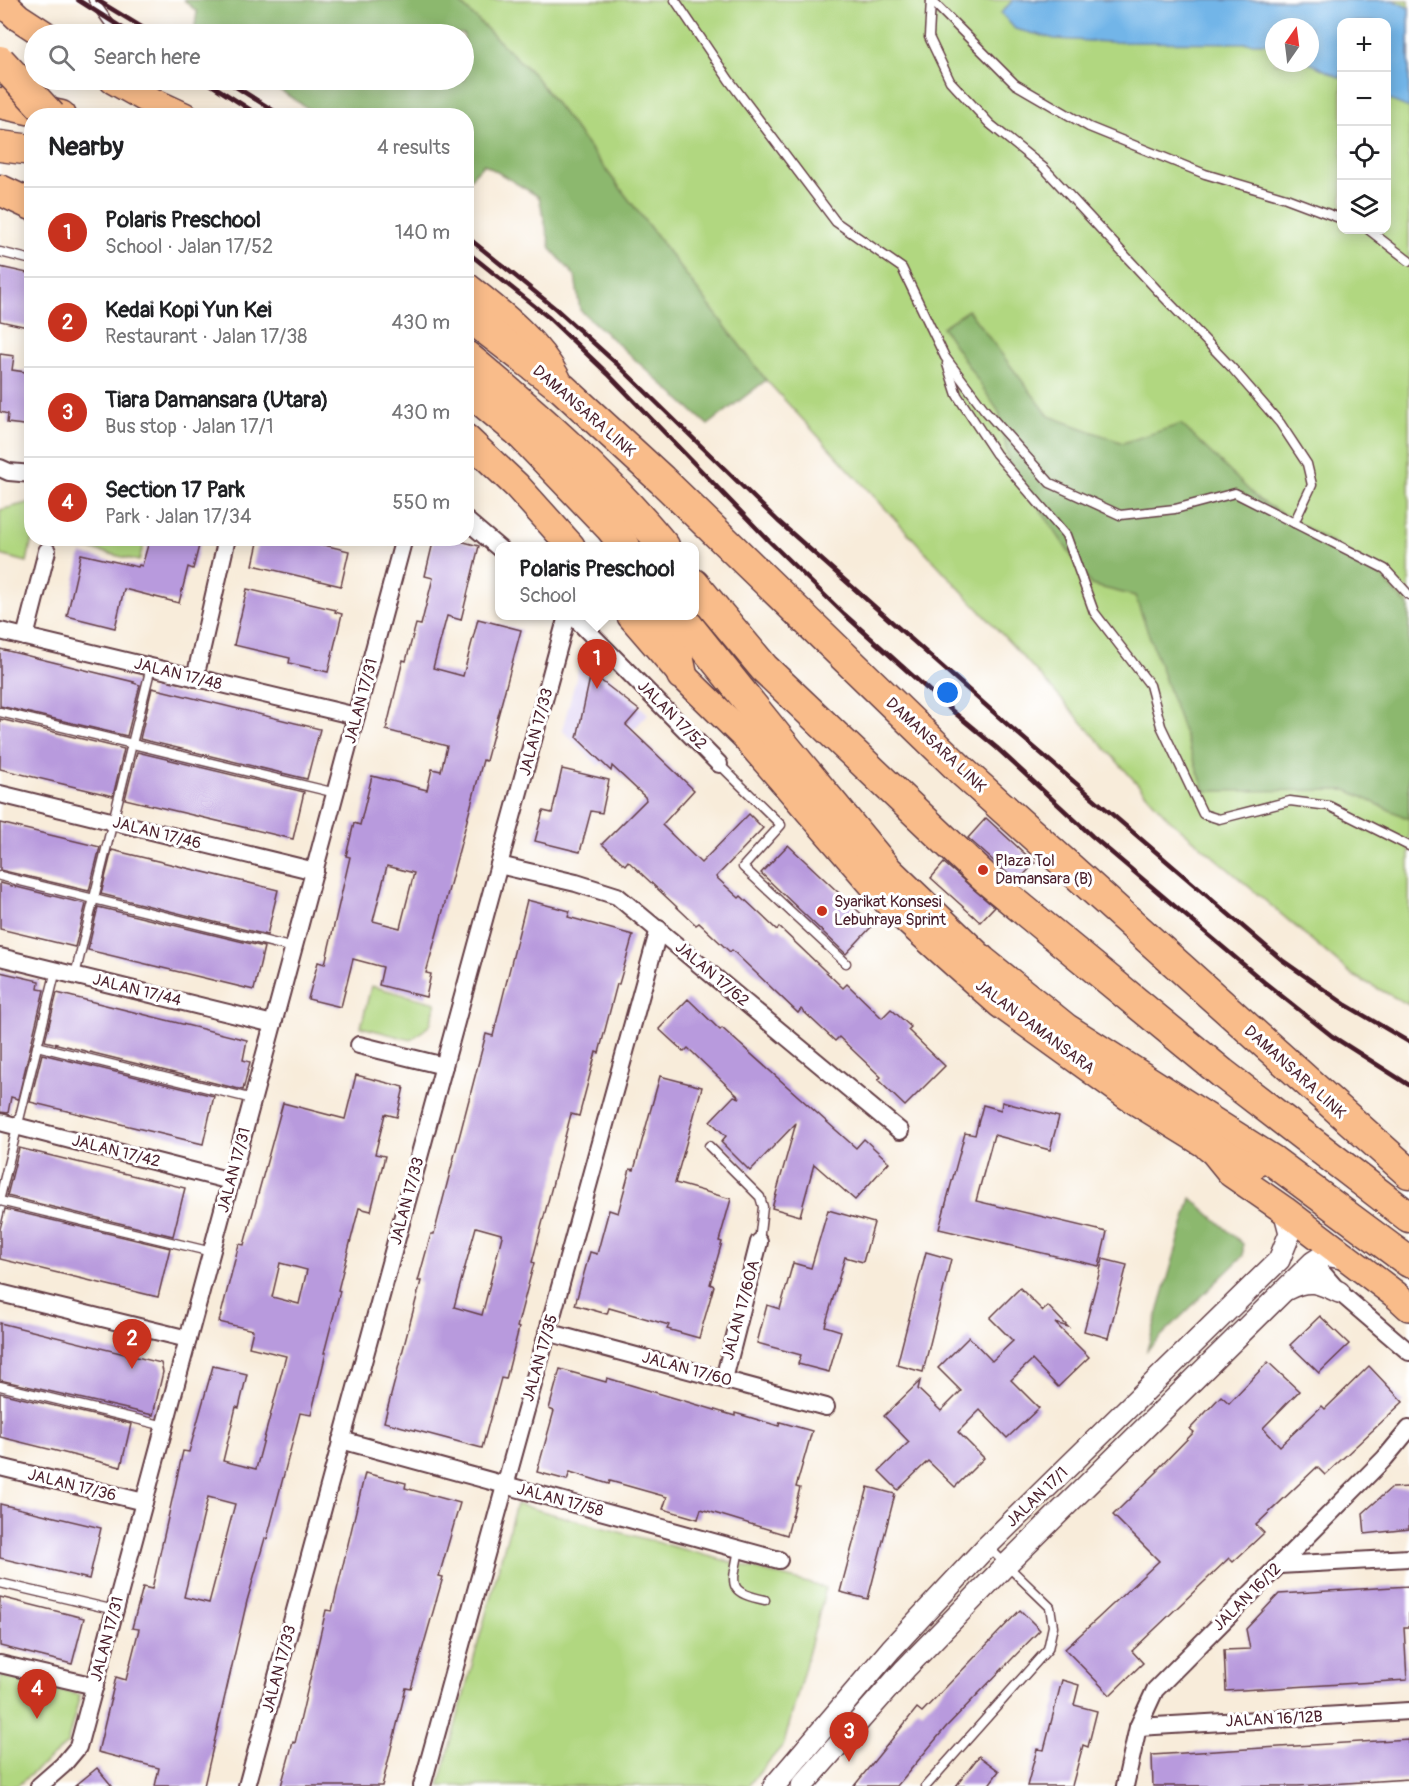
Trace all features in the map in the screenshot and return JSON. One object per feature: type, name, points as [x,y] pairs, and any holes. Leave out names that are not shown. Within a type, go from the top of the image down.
[{"type":"highway","points":[[0,61],[24,87]]},
{"type":"highway","points":[[27,90],[44,108]]},
{"type":"highway","points":[[0,103],[24,108]]},
{"type":"highway","points":[[0,124],[24,128]]},
{"type":"highway","points":[[0,146],[24,149]]},
{"type":"highway","points":[[0,190],[24,201]]},
{"type":"highway","name":"DAMANSARA LINK","points":[[474,320],[562,388],[662,480],[963,772],[1409,1173]]},
{"type":"highway","name":"DAMANSARA LINK","points":[[474,363],[578,453],[636,513],[660,542]]},
{"type":"highway","points":[[474,395],[519,432],[622,542]]},
{"type":"highway","points":[[550,463],[550,479],[554,490],[598,542]]},
{"type":"highway","points":[[699,590],[764,668],[985,878],[1222,1073],[1409,1217]]},
{"type":"highway","points":[[658,620],[676,646],[682,675]]},
{"type":"highway","points":[[684,620],[888,871],[982,961],[1066,1029],[1273,1161],[1409,1262]]},
{"type":"highway","points":[[1210,1146],[1244,1163],[1382,1258],[1409,1268]]},
{"type":"main road","points":[[0,0],[29,24]]},
{"type":"main road","points":[[144,90],[172,108]]},
{"type":"main road","points":[[0,201],[24,208]]},
{"type":"main road","points":[[474,293],[517,328],[548,363],[562,388]]},
{"type":"main road","points":[[474,446],[517,486],[567,542]]},
{"type":"main road","name":"JALAN DAMANSARA","points":[[635,620],[682,675],[745,737],[891,906],[983,989],[1000,1004],[1129,1096],[1210,1146],[1232,1174],[1284,1210],[1396,1295],[1409,1308]]},
{"type":"street","points":[[0,468],[9,472],[24,473]]},
{"type":"street","points":[[474,527],[495,545]]},
{"type":"street","points":[[195,678],[225,546]]},
{"type":"street","name":"JALAN 17/31","points":[[39,1786],[63,1765],[78,1747],[403,546]]},
{"type":"street","points":[[25,637],[46,551]]},
{"type":"street","name":"JALAN 17/33","points":[[247,1786],[566,620]]},
{"type":"street","name":"JALAN 17/52","points":[[578,620],[719,764]]},
{"type":"street","name":"JALAN 17/48","points":[[0,631],[357,716]]},
{"type":"street","name":"JALAN 17/46","points":[[0,794],[315,871]]},
{"type":"street","name":"JALAN 17/62","points":[[499,865],[576,883],[617,896],[900,1131]]},
{"type":"street","name":"JALAN 17/35","points":[[422,1786],[659,930]]},
{"type":"street","name":"JALAN 17/44","points":[[0,957],[273,1024]]},
{"type":"street","points":[[359,1045],[444,1066]]},
{"type":"street","name":"JALAN 17/42","points":[[0,1122],[231,1181]]},
{"type":"street","name":"JALAN 17/1","points":[[774,1786],[891,1649],[987,1546],[1279,1260],[1290,1233],[1284,1210]]},
{"type":"street","name":"JALAN 17/60A","points":[[724,1379],[759,1242]]},
{"type":"street","points":[[1313,1262],[1324,1255],[1348,1259]]},
{"type":"street","points":[[1279,1260],[1294,1257],[1313,1262],[1339,1292],[1409,1352]]},
{"type":"street","name":"JALAN 17/1","points":[[802,1786],[905,1669],[1006,1565],[1313,1262]]},
{"type":"street","points":[[1284,1291],[1300,1282],[1316,1282],[1339,1292]]},
{"type":"street","points":[[0,1293],[188,1339]]},
{"type":"street","name":"JALAN 17/60","points":[[548,1332],[826,1407]]},
{"type":"street","name":"JALAN 16/12","points":[[1125,1786],[1138,1727],[1155,1690],[1385,1458],[1409,1430]]},
{"type":"street","name":"JALAN 17/58","points":[[341,1440],[779,1560]]},
{"type":"street","name":"JALAN 17/36","points":[[0,1467],[144,1502]]},
{"type":"street","points":[[1279,1565],[1409,1558]]},
{"type":"street","points":[[0,1664],[95,1686]]},
{"type":"street","name":"JALAN 16/12B","points":[[1138,1727],[1409,1711]]},
{"type":"lane","points":[[93,0],[110,24]]},
{"type":"lane","points":[[675,0],[729,80],[836,222],[902,268],[945,357],[957,395],[996,454],[1066,535],[1094,612],[1150,685],[1161,726],[1203,814],[1220,819],[1290,801],[1329,806],[1409,846]]},
{"type":"lane","points":[[931,0],[929,37],[950,81],[990,124],[1044,168],[1158,292],[1233,369],[1280,423],[1307,464],[1312,485],[1294,523]]},
{"type":"lane","points":[[931,0],[1015,84],[1089,127],[1205,174],[1286,198],[1337,217]]},
{"type":"lane","points":[[1374,234],[1409,261]]},
{"type":"lane","points":[[0,252],[24,258]]},
{"type":"lane","points":[[945,357],[984,409],[1050,483],[1120,515],[1175,509],[1235,494],[1385,569],[1409,595]]},
{"type":"lane","points":[[75,975],[151,667]]},
{"type":"lane","points":[[0,712],[336,793]]},
{"type":"lane","points":[[719,764],[781,825],[743,867],[846,963]]},
{"type":"lane","points":[[0,876],[294,948]]},
{"type":"lane","points":[[56,970],[0,1199],[212,1252]]},
{"type":"lane","points":[[37,1046],[253,1099]]},
{"type":"lane","points":[[709,1146],[760,1197],[764,1207],[759,1242]]},
{"type":"lane","points":[[0,1386],[165,1426]]},
{"type":"lane","points":[[926,1786],[1048,1649],[1053,1626],[1050,1607],[987,1546]]},
{"type":"lane","points":[[740,1549],[734,1585],[737,1591],[745,1596],[765,1600]]},
{"type":"lane","points":[[0,1583],[115,1610]]},
{"type":"shaded area","points":[[591,660],[648,714],[599,766],[562,730],[580,664]]},
{"type":"green space","points":[[184,0],[457,0],[534,75],[766,380],[708,425],[580,310],[575,276],[551,249],[539,197],[484,164],[474,175],[474,108],[307,108],[279,90],[474,90],[474,24],[195,24],[197,12]]},
{"type":"green space","points":[[457,0],[1409,0],[1409,1005],[1354,976],[1168,818],[1036,671],[766,380],[534,75]]},
{"type":"green space","points":[[968,310],[1049,416],[1123,443],[1181,424],[1259,500],[1371,566],[1409,607],[1409,819],[1347,790],[1205,791],[1135,596],[1091,585],[1009,463],[999,412],[942,327]]},
{"type":"green space","points":[[24,504],[24,546],[30,546],[27,562],[0,555],[0,510]]},
{"type":"green space","points":[[78,546],[143,546],[139,561]]},
{"type":"green space","points":[[371,986],[436,1003],[430,1025],[411,1040],[361,1027]]},
{"type":"green space","points":[[1191,1198],[1243,1244],[1243,1256],[1147,1350]]},
{"type":"green space","points":[[516,1504],[826,1588],[784,1744],[748,1786],[439,1786]]},
{"type":"green space","points":[[0,1676],[80,1695],[67,1744],[17,1786],[0,1786]]},
{"type":"water","points":[[1013,0],[1393,0],[1409,8],[1409,108],[1391,101],[1391,18],[1337,18],[1337,76],[1319,67],[1319,18],[1265,18],[1265,43],[1108,42],[1055,39],[1015,29],[1001,13]]},
{"type":"building","points":[[0,267],[24,272],[24,326],[0,321]]},
{"type":"building","points":[[0,354],[14,356],[12,370],[24,372],[24,425],[7,423],[8,414],[0,412]]},
{"type":"building","points":[[148,546],[199,546],[193,569],[188,567],[179,603],[124,589],[115,628],[67,616],[81,554],[142,566]]},
{"type":"building","points":[[257,546],[328,546],[349,551],[341,586],[253,565]]},
{"type":"building","points":[[432,546],[479,546],[461,620],[447,616],[433,668],[463,676],[478,619],[521,630],[486,761],[483,760],[426,973],[431,974],[426,997],[379,985],[383,967],[353,959],[341,1007],[308,999],[318,962],[325,964],[350,857],[346,856],[354,823],[360,825],[372,776],[427,790],[432,769],[441,771],[447,746],[386,730],[403,660],[406,661],[416,624],[421,625],[433,578],[425,576]],"holes":[[[387,866],[414,873],[400,928],[373,921]]]},
{"type":"building","points":[[247,589],[336,610],[335,612],[342,614],[328,672],[289,663],[290,658],[234,645]]},
{"type":"building","points":[[0,649],[140,685],[127,736],[0,706]]},
{"type":"building","points":[[591,673],[639,710],[626,725],[694,790],[662,825],[701,863],[749,814],[763,828],[716,877],[739,898],[741,896],[777,930],[779,927],[843,988],[847,984],[882,1018],[891,1009],[911,1027],[908,1030],[945,1066],[905,1106],[878,1080],[881,1077],[839,1037],[835,1041],[801,1009],[798,1013],[732,950],[730,952],[699,923],[696,925],[628,861],[625,865],[602,844],[646,800],[612,766],[611,771],[577,738]]},
{"type":"building","points":[[152,688],[320,729],[307,779],[140,739]]},
{"type":"building","points":[[0,719],[124,749],[113,796],[0,769]]},
{"type":"building","points":[[137,752],[304,792],[293,839],[125,799]]},
{"type":"building","points":[[562,769],[609,780],[602,813],[591,811],[580,852],[535,841],[543,811],[552,813]]},
{"type":"building","points":[[986,818],[1035,863],[1017,882],[968,838]]},
{"type":"building","points":[[0,823],[100,847],[89,891],[0,870]]},
{"type":"building","points":[[788,845],[873,925],[846,954],[761,873]]},
{"type":"building","points":[[112,850],[278,890],[267,935],[101,894]]},
{"type":"building","points":[[944,863],[994,907],[980,922],[931,878]]},
{"type":"building","points":[[0,883],[86,904],[75,947],[0,929]]},
{"type":"building","points":[[527,900],[570,911],[568,917],[633,935],[619,984],[617,984],[599,1053],[596,1052],[579,1116],[571,1114],[532,1262],[534,1263],[506,1379],[501,1378],[482,1448],[384,1422],[421,1281],[418,1281],[431,1234],[434,1234],[486,1034],[493,1036]],"holes":[[[476,1227],[501,1234],[482,1315],[454,1307]]]},
{"type":"building","points":[[98,907],[264,947],[254,990],[88,950]]},
{"type":"building","points":[[0,972],[39,981],[38,989],[44,990],[18,1099],[11,1097],[8,1113],[0,1112]]},
{"type":"building","points":[[57,993],[247,1040],[243,1060],[250,1062],[243,1090],[45,1041]]},
{"type":"building","points":[[688,999],[720,1030],[722,1028],[856,1148],[864,1139],[889,1162],[855,1200],[814,1164],[800,1216],[772,1208],[796,1123],[750,1171],[721,1142],[726,1136],[710,1121],[734,1096],[740,1098],[688,1048],[684,1052],[659,1029]]},
{"type":"building","points":[[42,1054],[214,1096],[203,1144],[30,1102]]},
{"type":"building","points":[[356,1075],[404,1087],[397,1117],[385,1114],[375,1154],[385,1156],[371,1211],[359,1208],[338,1290],[340,1291],[311,1415],[300,1413],[267,1539],[265,1538],[247,1601],[204,1786],[155,1786],[159,1768],[98,1752],[116,1677],[126,1680],[139,1629],[132,1628],[143,1587],[152,1589],[183,1451],[189,1452],[213,1366],[247,1374],[239,1408],[236,1407],[223,1461],[256,1469],[286,1356],[249,1347],[253,1330],[219,1322],[239,1244],[244,1245],[283,1103],[345,1119]],"holes":[[[280,1263],[307,1270],[299,1304],[272,1297]],[[208,1497],[235,1504],[209,1603],[184,1597]]]},
{"type":"building","points":[[660,1076],[702,1087],[675,1183],[731,1199],[710,1284],[714,1286],[699,1338],[667,1329],[669,1325],[609,1308],[607,1314],[575,1305],[590,1252],[597,1254],[609,1210],[618,1213],[630,1169],[634,1170]]},
{"type":"building","points":[[1002,1102],[1059,1117],[1050,1150],[994,1135],[976,1201],[1107,1232],[1099,1266],[939,1229],[965,1133],[975,1135],[983,1105],[1001,1110]]},
{"type":"building","points":[[19,1148],[185,1188],[173,1236],[7,1196]]},
{"type":"building","points":[[5,1209],[170,1248],[158,1297],[0,1259],[0,1229]]},
{"type":"building","points":[[828,1210],[874,1223],[863,1262],[845,1257],[825,1326],[841,1331],[829,1372],[798,1364],[801,1355],[757,1343],[767,1305],[780,1309],[793,1263],[811,1268]]},
{"type":"building","points":[[926,1252],[951,1259],[923,1372],[897,1365]]},
{"type":"building","points":[[1103,1259],[1127,1265],[1108,1338],[1084,1331]]},
{"type":"building","points":[[1020,1288],[1043,1311],[1048,1306],[1068,1327],[1055,1323],[1089,1357],[1058,1387],[1032,1360],[1011,1380],[1039,1408],[1007,1438],[980,1410],[958,1432],[984,1458],[955,1487],[928,1461],[898,1490],[879,1471],[909,1442],[884,1416],[920,1381],[918,1389],[941,1411],[961,1391],[938,1368],[969,1337],[992,1361],[1013,1341],[990,1318]]},
{"type":"building","points":[[1320,1316],[1349,1344],[1319,1373],[1290,1345]]},
{"type":"building","points":[[0,1323],[161,1363],[163,1372],[153,1415],[0,1380]]},
{"type":"building","points":[[1268,1362],[1299,1391],[1263,1428],[1280,1446],[1322,1406],[1325,1409],[1369,1366],[1403,1402],[1325,1475],[1317,1467],[1256,1525],[1264,1533],[1233,1562],[1229,1558],[1132,1651],[1143,1663],[1110,1695],[1065,1649],[1159,1561],[1113,1515],[1194,1432],[1190,1429],[1221,1396],[1229,1403]]},
{"type":"building","points":[[560,1369],[606,1382],[607,1378],[735,1416],[735,1413],[779,1426],[780,1422],[812,1431],[796,1487],[800,1488],[787,1535],[701,1509],[698,1519],[663,1509],[667,1497],[610,1481],[609,1484],[570,1472],[567,1480],[537,1472],[554,1411],[549,1409]]},
{"type":"building","points":[[0,1393],[131,1424],[121,1467],[0,1437]]},
{"type":"building","points":[[365,1473],[406,1483],[405,1488],[460,1503],[439,1576],[443,1577],[411,1689],[406,1688],[382,1786],[281,1786],[293,1742],[295,1743],[326,1610],[332,1611]]},
{"type":"building","points":[[868,1487],[895,1494],[868,1599],[840,1592]]},
{"type":"building","points":[[1409,1487],[1409,1529],[1365,1534],[1363,1513],[1391,1488]]},
{"type":"building","points":[[0,1504],[101,1528],[89,1579],[0,1558]]},
{"type":"building","points":[[1409,1586],[1409,1627],[1404,1627],[1407,1680],[1226,1691],[1224,1650],[1250,1649],[1246,1629],[1279,1594]]},
{"type":"building","points":[[0,1597],[84,1618],[72,1664],[0,1646]]},
{"type":"building","points":[[1020,1610],[1040,1630],[946,1727],[897,1786],[854,1786],[917,1708],[922,1712]]},
{"type":"building","points":[[1062,1680],[1079,1685],[1074,1705],[1097,1711],[1088,1747],[1083,1745],[1072,1786],[1027,1786],[1037,1749],[1044,1750]]},
{"type":"building","points":[[1409,1739],[1409,1779],[1298,1786],[1153,1786],[1152,1755]]},
{"type":"building","points":[[979,1756],[999,1771],[988,1786],[956,1786]]},
{"type":"building","points":[[97,1768],[112,1786],[75,1786]]},
{"type":"railway","points":[[78,0],[116,24]]},
{"type":"railway","points":[[97,0],[137,24]]},
{"type":"railway","points":[[220,90],[248,108]]},
{"type":"railway","points":[[241,90],[269,108]]},
{"type":"railway","points":[[474,242],[556,309],[617,364],[778,521],[1008,725],[1282,960],[1346,1005],[1409,1042]]},
{"type":"railway","points":[[474,257],[548,317],[608,374],[769,541],[844,614],[944,704],[997,748],[1092,836],[1264,982],[1332,1036],[1409,1085]]},
{"type":"place","name":"Polaris Preschool","points":[[597,689]]},
{"type":"place","name":"Plaza Tol Damansara (B)","points":[[983,870]]},
{"type":"place","name":"Syarikat Konsesi Lebuhraya Sprint","points":[[822,911]]},
{"type":"place","name":"Kedai Kopi Yun Kei","points":[[132,1369]]},
{"type":"place","name":"Section 17 Park","points":[[37,1719]]},
{"type":"place","name":"Tiara Damansara (Utara)","points":[[849,1762]]}]
